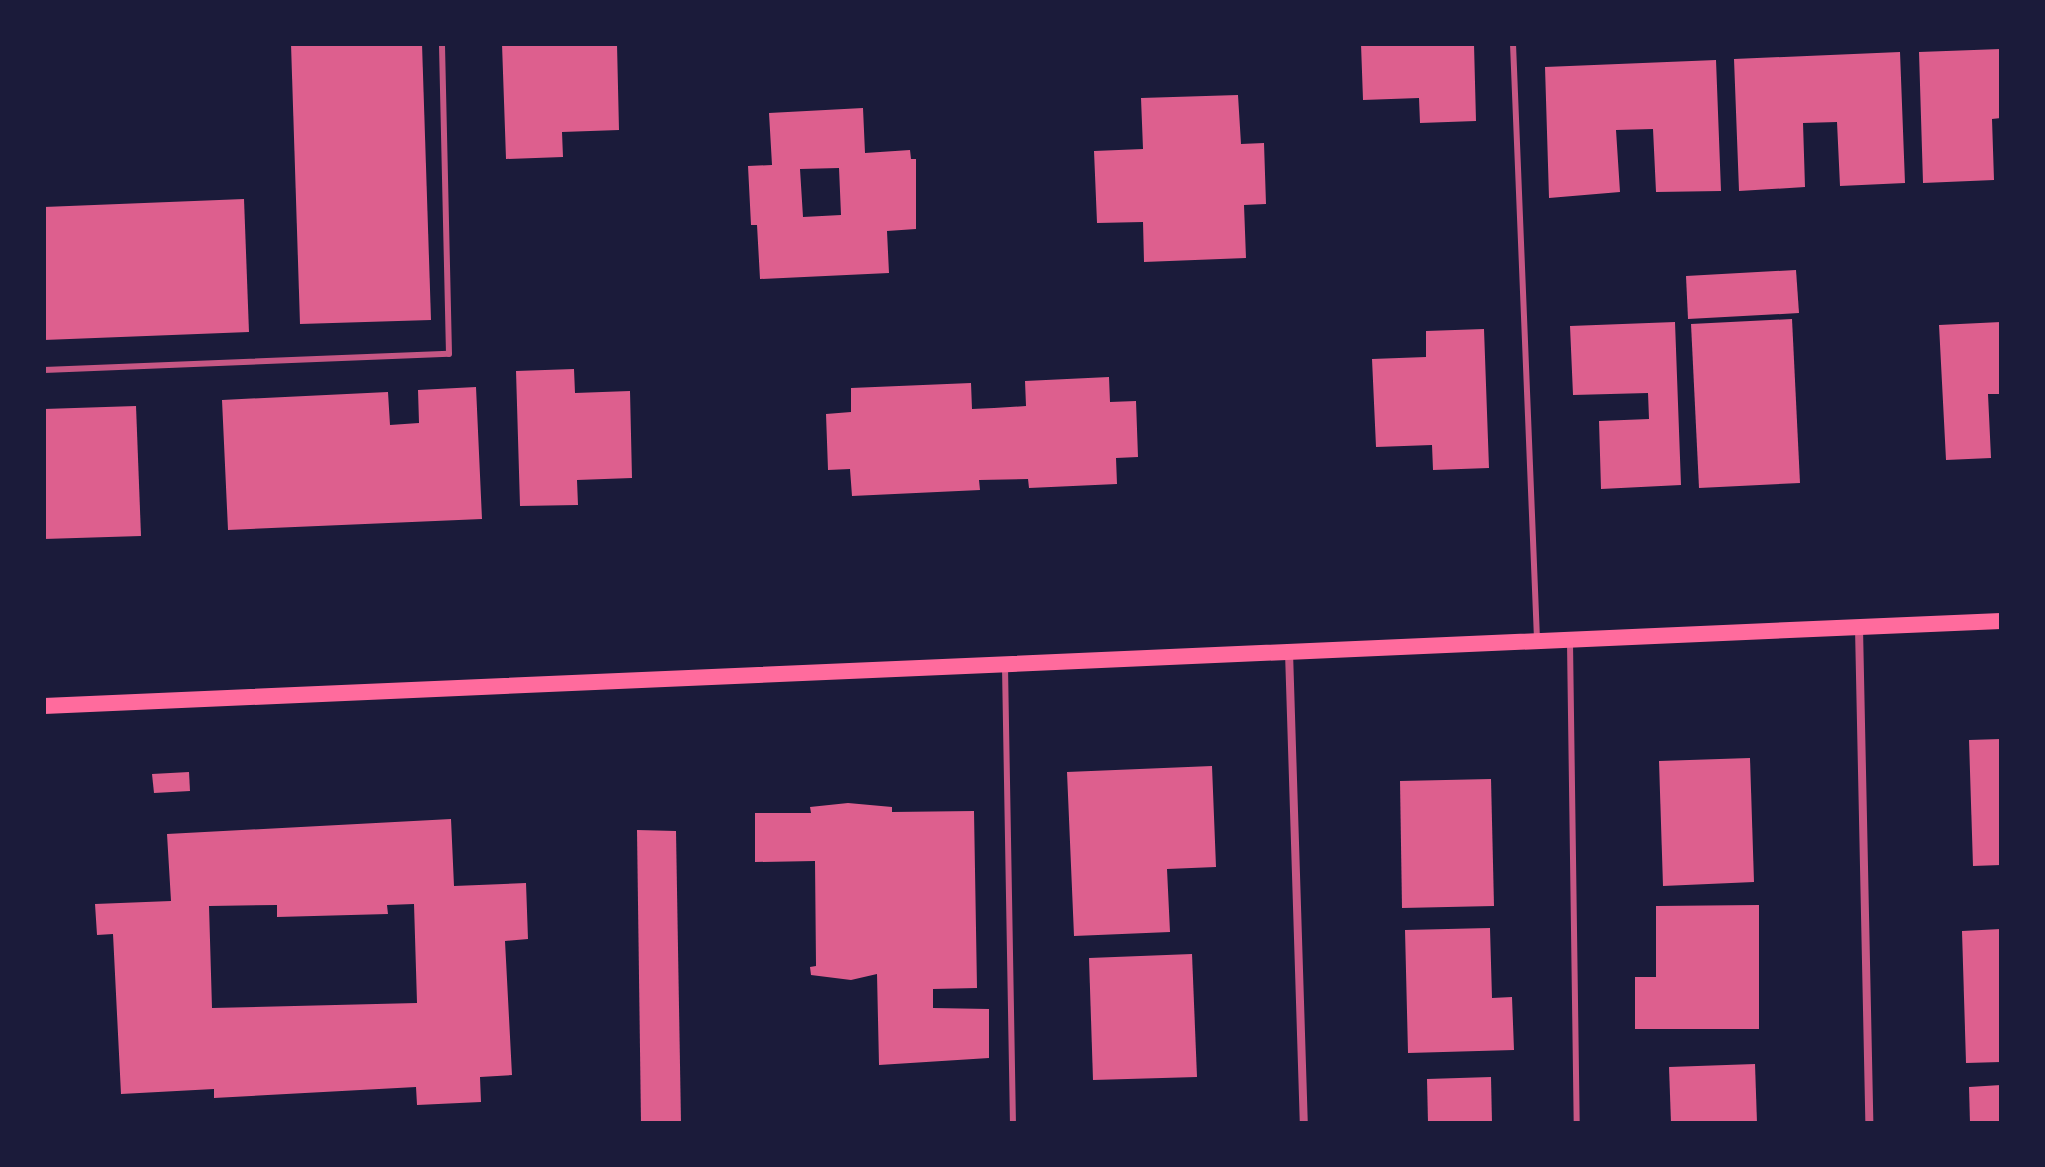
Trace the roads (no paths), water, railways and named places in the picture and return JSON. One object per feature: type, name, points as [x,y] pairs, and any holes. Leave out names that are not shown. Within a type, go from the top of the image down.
[{"type":"main road","points":[[44,706],[2001,621]]},
{"type":"street","points":[[1859,627],[1869,1123]]},
{"type":"street","points":[[1289,651],[1304,1123]]},
{"type":"lane","points":[[44,370],[449,354],[442,44]]},
{"type":"lane","points":[[1513,44],[1537,641]]},
{"type":"lane","points":[[1570,639],[1577,1123]]},
{"type":"lane","points":[[1005,664],[1013,1123]]}]
